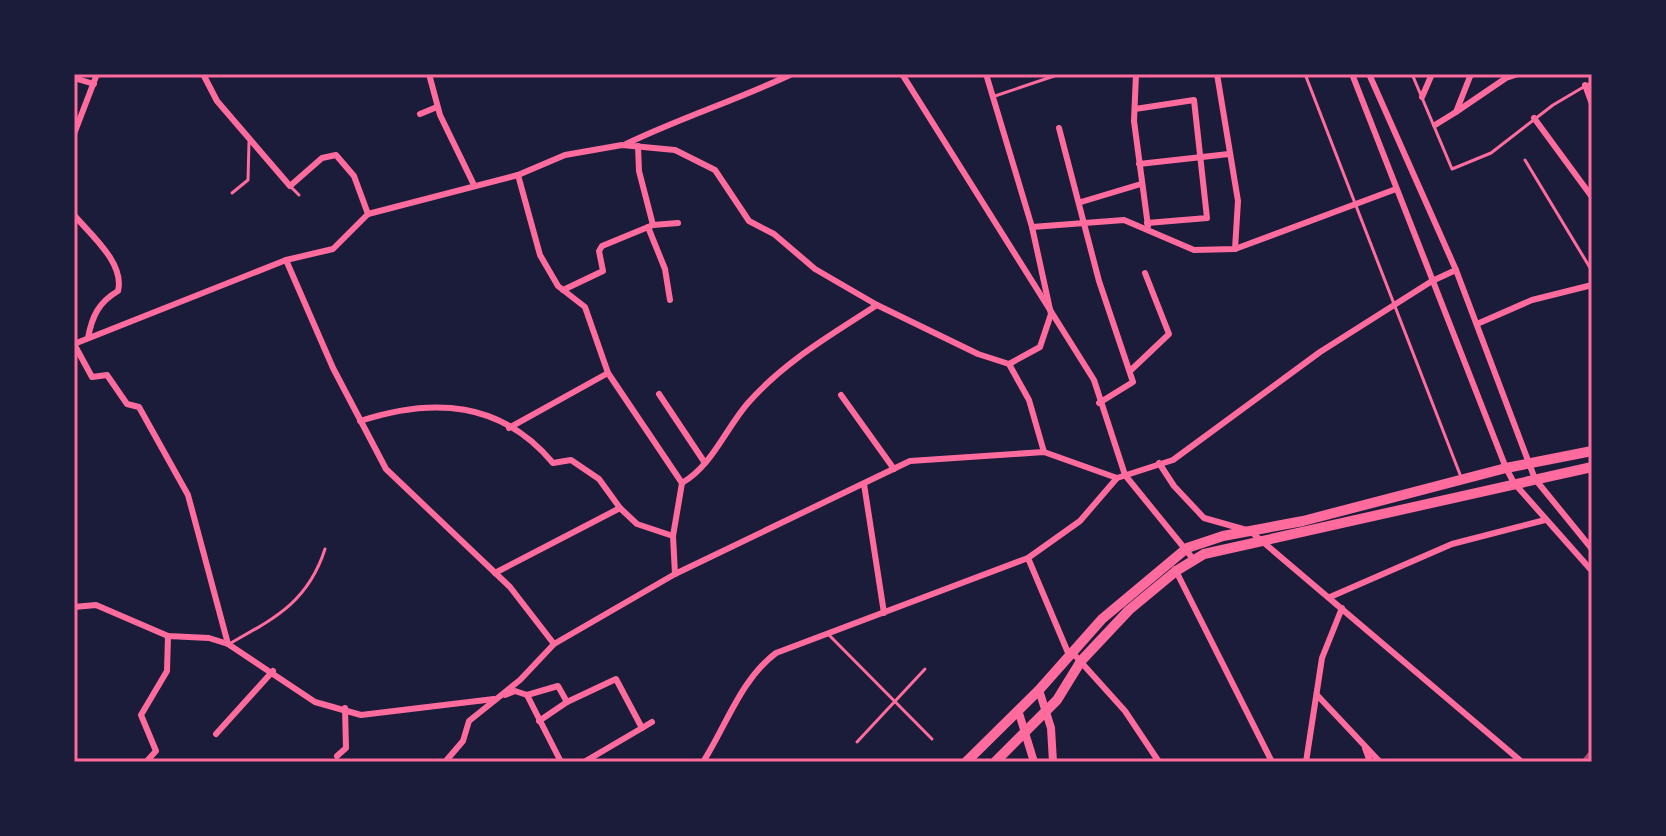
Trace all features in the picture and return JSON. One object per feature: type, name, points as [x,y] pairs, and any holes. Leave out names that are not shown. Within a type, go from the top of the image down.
[{"type":"main road","points":[[966,762],[1039,690],[1124,598],[1187,548],[1506,468],[1592,451]]},
{"type":"main road","points":[[995,762],[1047,711],[1081,661],[1129,610],[1176,571],[1204,554],[1592,467]]},
{"type":"street","points":[[74,134],[97,74]]},
{"type":"street","points":[[203,74],[217,101],[290,186],[322,158],[336,155],[354,176],[368,214]]},
{"type":"street","points":[[429,74],[437,107],[474,185]]},
{"type":"street","points":[[622,145],[659,126],[709,111],[792,74]]},
{"type":"street","points":[[902,74],[1094,380],[1125,475],[1194,560]]},
{"type":"street","points":[[986,74],[1032,227],[1051,314],[1040,347],[1009,364]]},
{"type":"street","points":[[1133,74],[1139,164],[1148,227]]},
{"type":"street","points":[[1217,74],[1238,201],[1235,249]]},
{"type":"street","points":[[1352,74],[1506,468],[1514,483],[1592,571]]},
{"type":"street","points":[[1422,97],[1432,74]]},
{"type":"street","points":[[1456,112],[1471,74]]},
{"type":"street","points":[[1435,125],[1506,78],[1518,74]]},
{"type":"street","points":[[1358,88],[1370,77],[1456,270],[1535,479],[1592,549]]},
{"type":"street","points":[[74,78],[94,84]]},
{"type":"street","points":[[1588,84],[1592,104]]},
{"type":"street","points":[[1135,109],[1194,100],[1202,156],[1207,218],[1148,227]]},
{"type":"street","points":[[420,114],[437,107]]},
{"type":"street","points":[[1534,118],[1592,197]]},
{"type":"street","points":[[1059,128],[1086,220],[1099,281],[1133,382],[1099,403]]},
{"type":"street","points":[[228,644],[188,495],[139,407],[127,404],[107,375],[92,377],[74,344],[286,260],[333,249],[368,214],[518,175],[565,155],[622,145],[638,146],[675,150],[715,170],[749,221],[774,234],[815,269],[877,305],[978,354],[1009,364],[1029,400],[1044,452]]},
{"type":"street","points":[[638,146],[639,171],[650,226],[665,269],[670,300]]},
{"type":"street","points":[[1139,164],[1229,154]]},
{"type":"street","points":[[518,175],[540,255],[563,290],[585,307],[608,373],[682,483],[673,536],[675,574]]},
{"type":"street","points":[[1081,202],[1141,184]]},
{"type":"street","points":[[1032,227],[1086,220],[1124,220],[1148,227],[1194,250],[1235,249],[1396,189]]},
{"type":"street","points":[[74,215],[113,262],[120,280],[118,291],[102,302],[94,314],[88,338]]},
{"type":"street","points":[[563,290],[603,271],[599,251],[602,246],[650,226],[678,223]]},
{"type":"street","points":[[286,260],[360,421],[386,469],[495,573],[554,644]]},
{"type":"street","points":[[703,762],[761,664],[795,643],[1028,558],[1080,521],[1117,478],[1173,460],[1320,352],[1432,281],[1456,270]]},
{"type":"street","points":[[1130,371],[1169,334],[1145,273]]},
{"type":"street","points":[[1477,324],[1532,300],[1592,285]]},
{"type":"street","points":[[682,483],[698,474],[748,403],[785,365],[877,305]]},
{"type":"street","points":[[509,428],[608,373]]},
{"type":"street","points":[[659,394],[705,463]]},
{"type":"street","points":[[841,395],[894,469]]},
{"type":"street","points":[[360,421],[449,405],[487,413],[541,450],[553,463],[571,460],[599,479],[620,508],[637,524],[673,536]]},
{"type":"street","points":[[445,762],[463,741],[469,721],[554,644],[675,574],[910,461],[1044,452],[1117,478]]},
{"type":"street","points":[[1159,463],[1174,486],[1204,518],[1250,531],[1262,540],[1522,762]]},
{"type":"street","points":[[864,484],[884,613]]},
{"type":"street","points":[[495,573],[620,508]]},
{"type":"street","points":[[1330,597],[1452,544],[1545,520]]},
{"type":"street","points":[[1028,558],[1070,653],[1081,661],[1125,711],[1159,762]]},
{"type":"street","points":[[1171,559],[1272,762]]},
{"type":"street","points":[[74,607],[96,605],[168,636],[209,638],[228,644],[273,671],[315,702],[368,715],[496,699],[515,691],[527,695],[558,686],[567,702]]},
{"type":"street","points":[[1306,762],[1322,658],[1342,608]]},
{"type":"street","points":[[146,762],[156,751],[143,724],[141,711],[167,671],[168,636]]},
{"type":"street","points":[[216,734],[273,671]]},
{"type":"street","points":[[539,721],[567,702],[616,679],[642,728]]},
{"type":"street","points":[[1039,690],[1047,711],[1053,762]]},
{"type":"street","points":[[1317,694],[1380,762]]},
{"type":"street","points":[[527,695],[561,762]]},
{"type":"street","points":[[337,756],[346,748],[345,708]]},
{"type":"street","points":[[1018,710],[1027,729],[1034,762]]},
{"type":"street","points":[[584,762],[652,722]]},
{"type":"street","points":[[1363,744],[1370,762]]},
{"type":"lane","points":[[991,97],[1060,74]]},
{"type":"lane","points":[[1305,74],[1462,480]]},
{"type":"lane","points":[[1412,74],[1452,169],[1491,153],[1534,118],[1588,84]]},
{"type":"lane","points":[[232,193],[248,180],[249,139]]},
{"type":"lane","points":[[1525,160],[1592,271]]},
{"type":"lane","points":[[290,186],[299,195]]},
{"type":"lane","points":[[228,644],[278,616],[300,597],[317,575],[325,549]]},
{"type":"lane","points":[[1592,587],[1592,599]]},
{"type":"lane","points":[[826,633],[932,739]]},
{"type":"lane","points":[[857,742],[925,669]]},
{"type":"railway","points":[[1583,762],[1592,751]]}]
